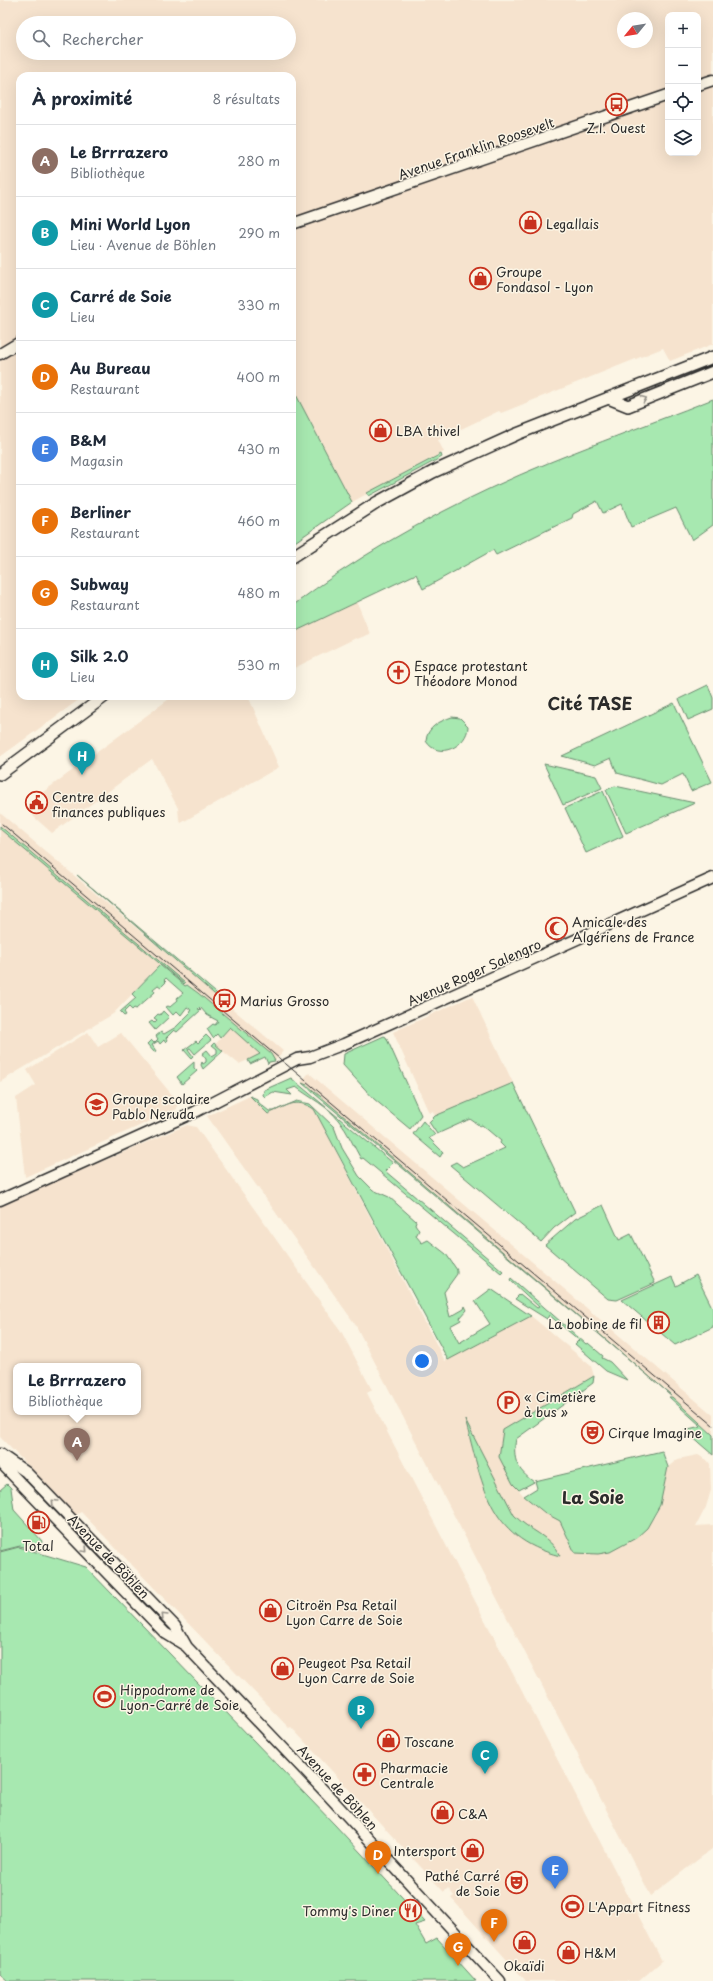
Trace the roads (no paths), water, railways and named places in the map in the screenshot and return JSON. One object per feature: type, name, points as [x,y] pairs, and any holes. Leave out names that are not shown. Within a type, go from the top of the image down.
[{"type":"main road","points":[[296,554],[378,502],[434,472],[517,434],[713,357]]},
{"type":"main road","points":[[608,398],[628,406],[713,372]]},
{"type":"main road","points":[[0,774],[100,700]]},
{"type":"street","points":[[701,84],[713,80]]},
{"type":"street","name":"Avenue Franklin Roosevelt","points":[[296,223],[665,96]]},
{"type":"street","points":[[0,354],[16,344]]},
{"type":"street","name":"Avenue Roger Salengro","points":[[0,1200],[195,1112],[252,1084],[277,1075],[310,1057],[385,1026],[713,878]]},
{"type":"street","name":"Avenue de Böhlen","points":[[0,1454],[26,1472],[175,1626],[187,1647],[326,1793],[500,1981]]},
{"type":"street","name":"Avenue de Böhlen","points":[[0,1462],[165,1633],[187,1647]]},
{"type":"street","name":"Avenue de Böhlen","points":[[17,1479],[21,1475],[41,1488]]},
{"type":"tram line","points":[[2,824],[713,1425]]},
{"type":"place","name":"Z.I. Ouest","points":[[616,105]]},
{"type":"place","name":"Legallais","points":[[530,223]]},
{"type":"place","name":"Groupe Fondasol - Lyon","points":[[480,278]]},
{"type":"place","name":"LBA thivel","points":[[381,430]]},
{"type":"place","name":"Espace protestant Théodore Monod","points":[[398,672]]},
{"type":"place","name":"Silk 2.0","points":[[82,775]]},
{"type":"place","name":"Centre des finances publiques","points":[[37,803]]},
{"type":"place","name":"Amicale des Algériens de France","points":[[557,928]]},
{"type":"place","name":"Marius Grosso","points":[[225,1000]]},
{"type":"place","name":"Groupe scolaire Pablo Neruda","points":[[97,1105]]},
{"type":"place","name":"La bobine de fil","points":[[658,1323]]},
{"type":"place","name":"« Cimetière à bus »","points":[[509,1403]]},
{"type":"place","name":"Cirque Imagine","points":[[592,1432]]},
{"type":"place","name":"Le Brrrazero","points":[[77,1461]]},
{"type":"place","name":"Total","points":[[38,1523]]},
{"type":"place","name":"Citroën Psa Retail Lyon Carre de Soie","points":[[270,1611]]},
{"type":"place","name":"Peugeot Psa Retail Lyon Carre de Soie","points":[[282,1669]]},
{"type":"place","name":"Hippodrome de Lyon-Carré de Soie","points":[[105,1696]]},
{"type":"place","name":"Mini World Lyon","points":[[361,1729]]},
{"type":"place","name":"Toscane","points":[[388,1741]]},
{"type":"place","name":"Pharmacie Centrale","points":[[365,1774]]},
{"type":"place","name":"Carré de Soie","points":[[485,1774]]},
{"type":"place","name":"C&A","points":[[442,1813]]},
{"type":"place","name":"Intersport","points":[[472,1850]]},
{"type":"place","name":"Au Bureau","points":[[378,1874]]},
{"type":"place","name":"Pathé Carré de Soie","points":[[516,1882]]},
{"type":"place","name":"B&M","points":[[555,1889]]},
{"type":"place","name":"L'Appart Fitness","points":[[572,1906]]},
{"type":"place","name":"Tommy's Diner","points":[[411,1910]]},
{"type":"place","name":"Berliner","points":[[494,1942]]},
{"type":"place","name":"Okaïdi","points":[[524,1943]]},
{"type":"place","name":"H&M","points":[[568,1952]]},
{"type":"place","name":"Subway","points":[[458,1966]]},
{"type":"district","name":"Cité TASE","points":[[590,703]]},
{"type":"district","name":"La Soie","points":[[593,1497]]}]
